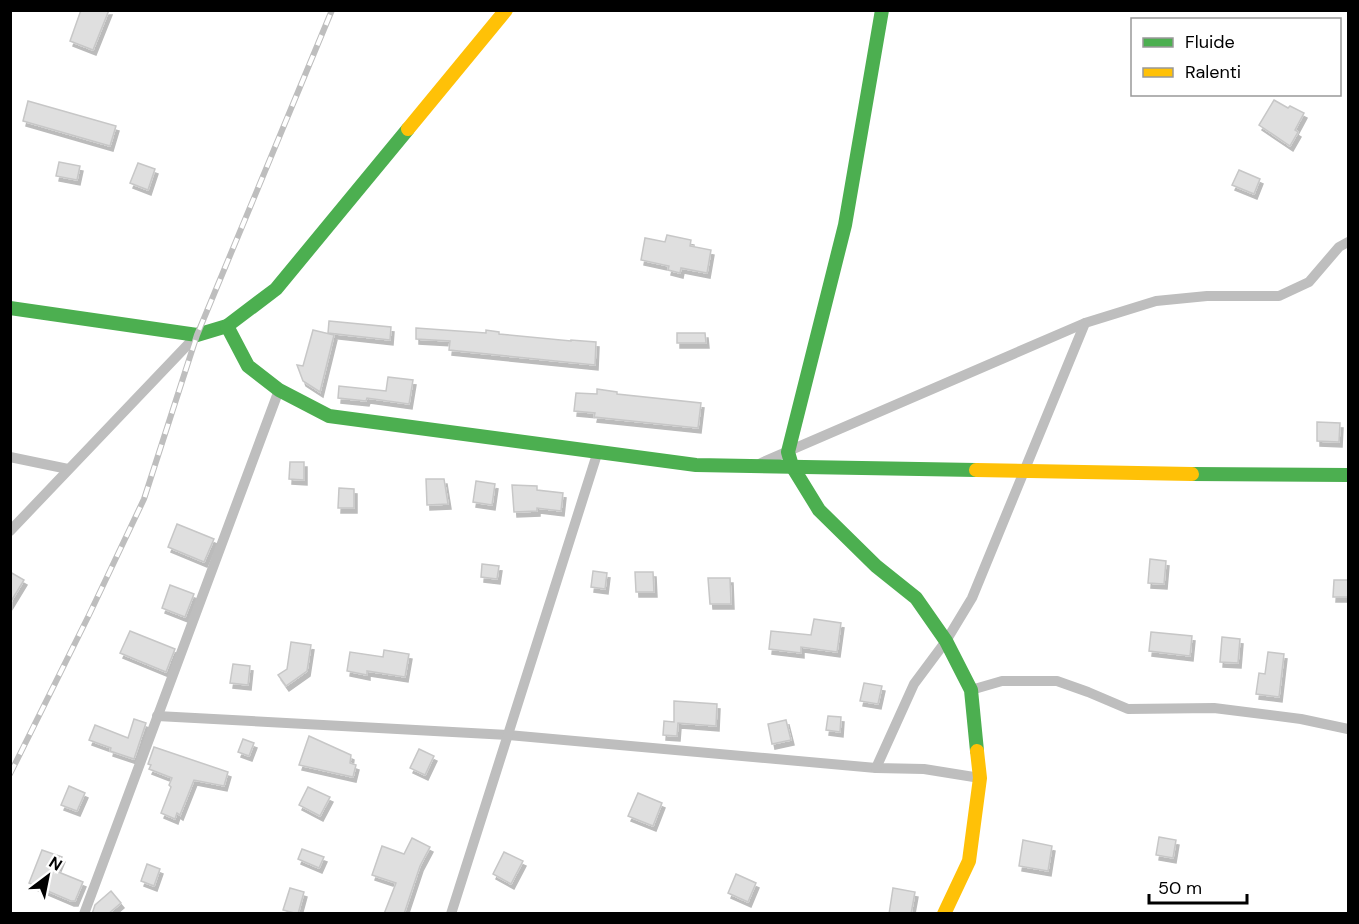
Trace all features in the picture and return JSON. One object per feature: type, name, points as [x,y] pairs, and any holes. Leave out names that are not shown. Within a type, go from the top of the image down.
[{"type":"main road","points":[[10,308],[197,335],[227,326],[276,289],[506,10]]},
{"type":"main road","points":[[882,10],[845,225],[788,452],[792,466],[819,510],[876,566],[916,598],[946,641],[971,690],[980,778],[969,861],[944,914]]},
{"type":"main road","points":[[227,326],[248,366],[279,390],[329,416],[598,452],[696,465],[1348,475]]},
{"type":"street","points":[[755,466],[1085,323],[1156,301],[1207,296],[1280,296],[1309,282],[1340,247],[1348,242]]},
{"type":"street","points":[[876,768],[914,684],[946,641],[972,598],[1085,323]]},
{"type":"street","points":[[10,531],[197,335]]},
{"type":"street","points":[[84,914],[279,390]]},
{"type":"street","points":[[451,914],[598,452]]},
{"type":"street","points":[[10,458],[68,469]]},
{"type":"street","points":[[971,690],[1002,681],[1058,681],[1128,709],[1214,708],[1301,719],[1348,729]]},
{"type":"street","points":[[157,716],[508,735],[876,768],[924,769],[980,778]]},
{"type":"building","points":[[81,10],[109,10],[93,50],[70,41]]},
{"type":"building","points":[[1274,100],[1304,113],[1295,130],[1298,132],[1290,146],[1259,125]]},
{"type":"building","points":[[28,101],[116,126],[110,146],[23,121]]},
{"type":"building","points":[[59,162],[80,166],[77,180],[56,176]]},
{"type":"building","points":[[138,163],[155,169],[148,190],[130,183]]},
{"type":"building","points":[[1239,170],[1260,179],[1254,194],[1232,185]]},
{"type":"building","points":[[667,235],[691,240],[690,246],[711,250],[707,273],[681,268],[680,273],[668,270],[669,266],[641,260],[645,238],[665,242]]},
{"type":"building","points":[[329,321],[391,327],[390,340],[328,333]]},
{"type":"building","points":[[416,328],[486,333],[486,330],[499,332],[499,334],[596,342],[595,365],[449,350],[450,341],[416,339]]},
{"type":"building","points":[[313,330],[334,335],[320,392],[303,381],[297,365],[303,366]]},
{"type":"building","points":[[677,333],[705,333],[706,343],[677,343]]},
{"type":"building","points":[[388,377],[413,380],[409,404],[367,398],[366,401],[338,398],[339,386],[386,391]]},
{"type":"building","points":[[597,389],[617,392],[617,394],[701,403],[698,428],[594,417],[595,413],[574,411],[576,393],[597,394]]},
{"type":"building","points":[[1317,422],[1340,423],[1339,442],[1317,441]]},
{"type":"building","points":[[290,462],[304,462],[304,480],[289,479]]},
{"type":"building","points":[[426,479],[444,479],[448,504],[427,505]]},
{"type":"building","points":[[476,481],[495,484],[492,505],[473,502]]},
{"type":"building","points":[[512,485],[537,486],[537,490],[563,493],[561,511],[537,508],[537,511],[514,512]]},
{"type":"building","points":[[339,488],[354,489],[354,508],[338,508]]},
{"type":"building","points":[[177,524],[214,539],[204,562],[168,547]]},
{"type":"building","points":[[1150,559],[1166,561],[1164,584],[1148,583]]},
{"type":"building","points":[[482,564],[499,566],[497,579],[481,577]]},
{"type":"building","points":[[593,571],[607,573],[605,589],[591,587]]},
{"type":"building","points":[[10,572],[24,580],[10,603]]},
{"type":"building","points":[[635,572],[653,572],[654,592],[636,592]]},
{"type":"building","points":[[708,578],[730,578],[731,604],[710,604]]},
{"type":"building","points":[[1334,580],[1348,580],[1348,597],[1333,597]]},
{"type":"building","points":[[170,585],[194,594],[185,617],[162,608]]},
{"type":"building","points":[[814,619],[841,623],[837,652],[801,647],[801,653],[769,649],[771,631],[811,635]]},
{"type":"building","points":[[130,631],[175,649],[166,672],[120,653]]},
{"type":"building","points":[[1151,632],[1192,636],[1190,656],[1149,651]]},
{"type":"building","points":[[1222,637],[1240,639],[1238,663],[1220,662]]},
{"type":"building","points":[[291,642],[311,645],[307,671],[286,686],[278,675],[287,669]]},
{"type":"building","points":[[384,650],[409,654],[405,677],[367,671],[367,675],[347,671],[350,652],[383,657]]},
{"type":"building","points":[[1268,652],[1284,654],[1279,697],[1256,694],[1259,673],[1265,674]]},
{"type":"building","points":[[233,664],[250,666],[248,685],[230,683]]},
{"type":"building","points":[[864,683],[882,686],[878,704],[860,701]]},
{"type":"building","points":[[674,701],[717,704],[716,726],[678,723],[677,736],[663,735],[664,721],[674,722]]},
{"type":"building","points":[[828,716],[841,717],[840,732],[826,730]]},
{"type":"building","points":[[134,719],[146,723],[134,759],[110,751],[111,748],[89,740],[95,725],[128,738]]},
{"type":"building","points":[[786,720],[791,740],[772,744],[768,724]]},
{"type":"building","points":[[309,736],[351,755],[350,763],[356,765],[353,777],[299,765]]},
{"type":"building","points":[[243,739],[254,743],[249,756],[238,752]]},
{"type":"building","points":[[154,747],[228,772],[224,786],[194,780],[180,815],[177,813],[175,819],[161,813],[172,778],[149,769],[151,765],[148,764]]},
{"type":"building","points":[[419,749],[434,756],[425,775],[410,768]]},
{"type":"building","points":[[69,786],[85,793],[77,811],[61,805]]},
{"type":"building","points":[[308,787],[330,797],[320,816],[299,805]]},
{"type":"building","points":[[638,793],[662,803],[653,826],[628,816]]},
{"type":"building","points":[[1159,837],[1176,840],[1173,858],[1156,855]]},
{"type":"building","points":[[412,838],[430,847],[420,866],[404,914],[384,914],[396,883],[372,875],[382,846],[404,854]]},
{"type":"building","points":[[1023,840],[1052,846],[1048,871],[1019,866]]},
{"type":"building","points":[[302,849],[324,857],[319,868],[298,859]]},
{"type":"building","points":[[42,850],[62,857],[56,871],[83,882],[75,901],[29,883]]},
{"type":"building","points":[[504,852],[523,861],[511,884],[493,874]]},
{"type":"building","points":[[147,864],[160,869],[154,886],[141,881]]},
{"type":"building","points":[[736,874],[756,883],[748,902],[728,893]]},
{"type":"building","points":[[290,888],[304,892],[298,914],[283,910]]},
{"type":"building","points":[[893,888],[915,892],[911,914],[889,914]]},
{"type":"building","points":[[111,891],[121,903],[108,914],[92,914],[95,905]]},
{"type":"railway","points":[[10,774],[144,499],[197,335],[332,10]]},
{"type":"traffic: fast","points":[[882,10],[845,225],[788,452],[792,466],[819,510],[876,566],[916,598],[946,641],[971,690],[977,751]]},
{"type":"traffic: fast","points":[[10,308],[197,335],[227,326],[276,289],[408,129]]},
{"type":"traffic: fast","points":[[227,326],[248,366],[279,390],[329,416],[696,465],[976,470]]},
{"type":"traffic: fast","points":[[1192,474],[1348,475]]},
{"type":"traffic: slow","points":[[408,129],[506,10]]},
{"type":"traffic: slow","points":[[976,470],[1192,474]]},
{"type":"traffic: slow","points":[[944,914],[969,861],[980,778],[977,751]]}]
